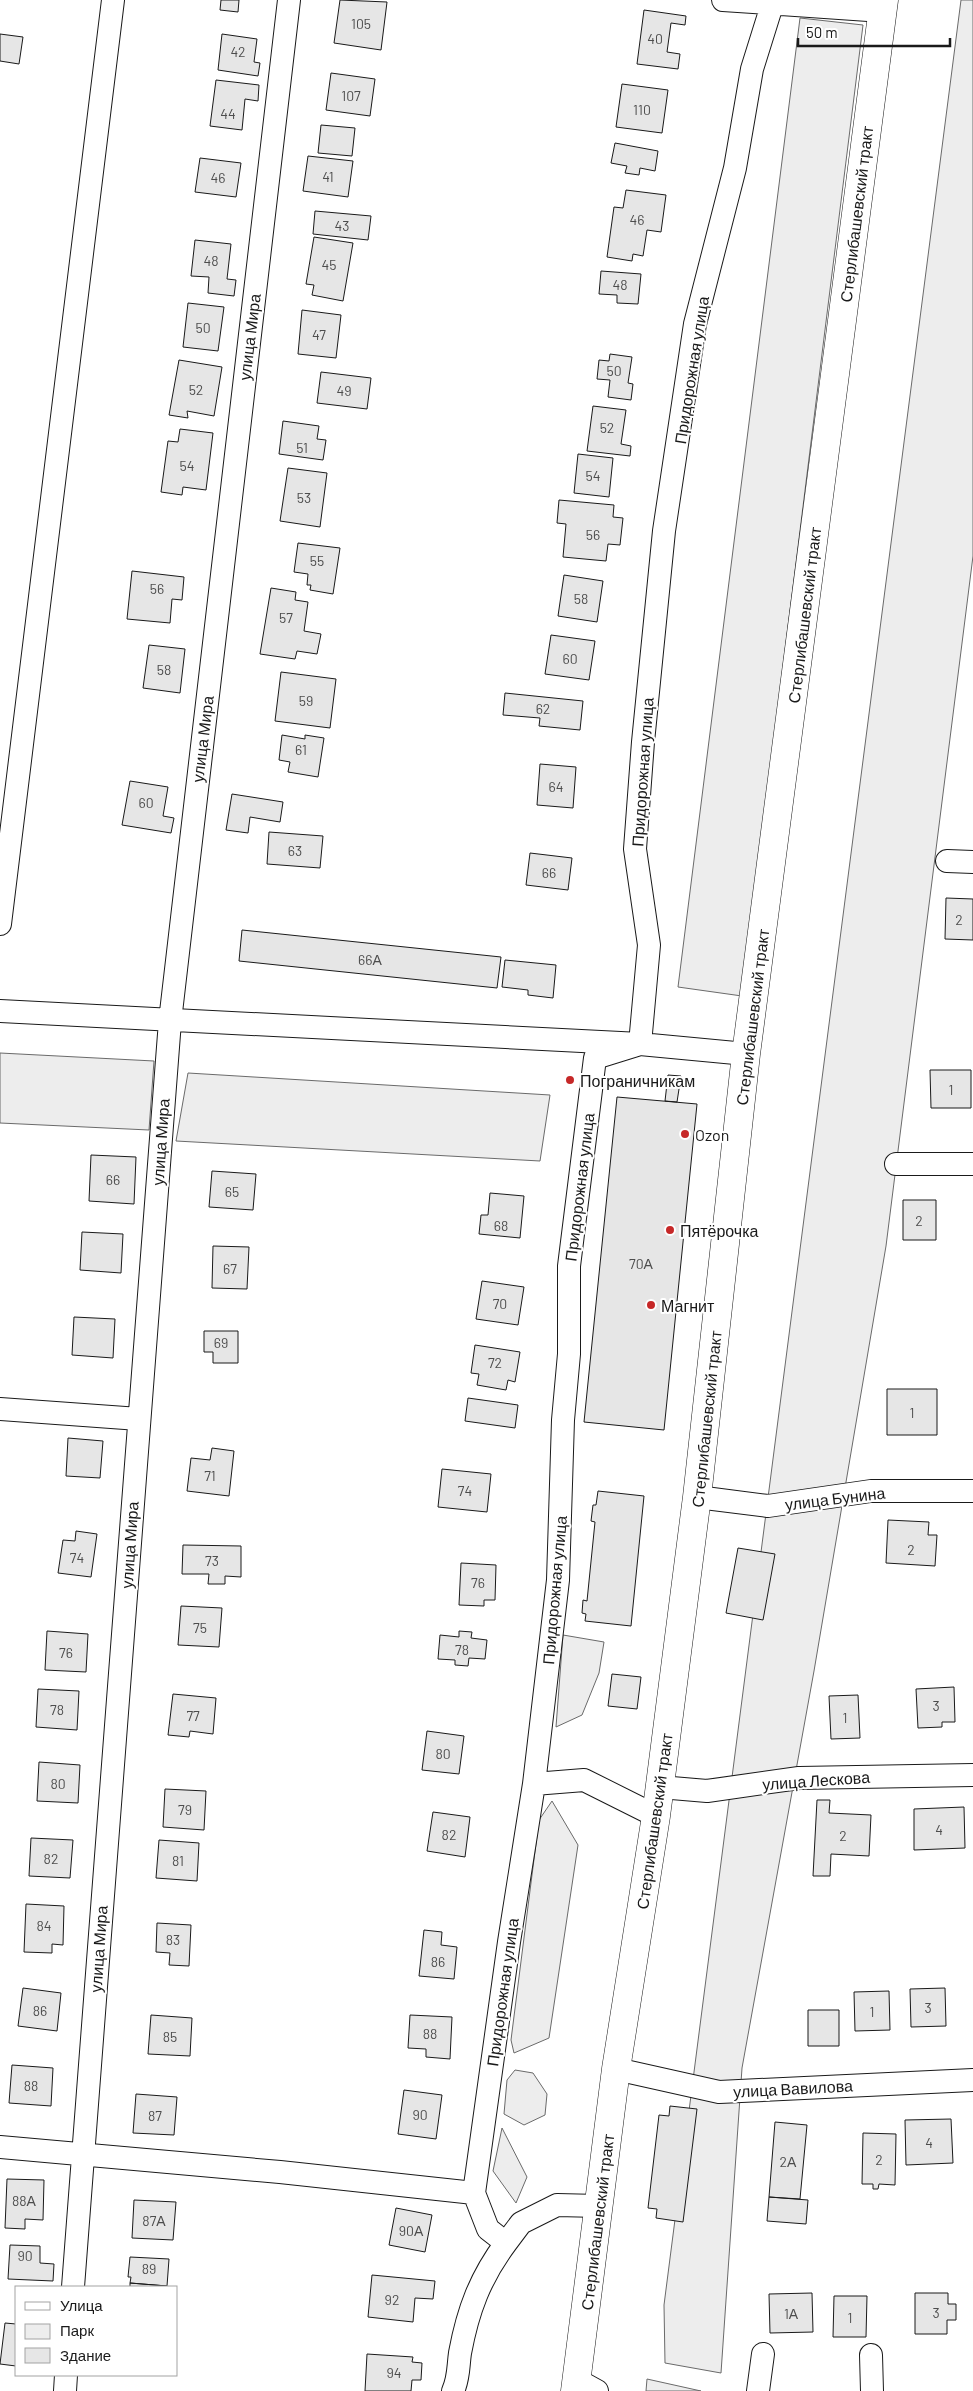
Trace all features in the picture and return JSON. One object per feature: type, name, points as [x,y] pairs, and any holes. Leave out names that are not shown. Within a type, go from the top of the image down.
[{"type":"main road","name":"Стерлибашевский тракт","points":[[583,2387],[599,2206],[616,2069],[656,1816],[698,1497],[746,1054],[883,6]]},
{"type":"street","points":[[0,924],[113,0]]},
{"type":"street","name":"улица Мира","points":[[73,2286],[170,1021],[289,0]]},
{"type":"street","points":[[723,0],[883,6]]},
{"type":"street","name":"Придорожная улица","points":[[506,2243],[488,2229],[474,2193],[509,1942],[534,1784],[558,1580],[563,1420],[569,1354],[569,1266],[595,1058],[640,1044],[649,945],[635,849],[643,742],[664,531],[695,324],[735,168],[752,69],[772,3]]},
{"type":"street","points":[[947,861],[973,862]]},
{"type":"street","points":[[0,1011],[640,1044],[746,1054]]},
{"type":"street","points":[[896,1164],[973,1164]]},
{"type":"street","points":[[0,1409],[139,1419]]},
{"type":"street","name":"улица Бунина","points":[[698,1497],[768,1506],[871,1491],[973,1492]]},
{"type":"street","name":"улица Лескова","points":[[660,1787],[708,1791],[800,1778],[973,1775]]},
{"type":"street","points":[[534,1784],[584,1780],[656,1816]]},
{"type":"street","name":"улица Вавилова","points":[[616,2069],[719,2092],[973,2080]]},
{"type":"street","points":[[0,2147],[83,2153],[474,2193]]},
{"type":"street","points":[[458,2388],[460,2354],[474,2296],[506,2243],[521,2223],[557,2205],[599,2206]]},
{"type":"street","points":[[758,2391],[763,2354]]},
{"type":"street","points":[[871,2355],[872,2391]]},
{"type":"street","points":[[65,2391],[66,2376]]},
{"type":"green space","points":[[961,0],[973,0],[973,556],[886,1246],[814,1671],[742,2068],[721,2373],[665,2363],[664,2305]]},
{"type":"green space","points":[[800,18],[863,25],[742,996],[678,987]]},
{"type":"green space","points":[[0,1053],[154,1061],[149,1130],[0,1123]]},
{"type":"green space","points":[[188,1073],[550,1095],[540,1161],[176,1141]]},
{"type":"green space","points":[[563,1635],[604,1642],[599,1673],[582,1715],[556,1727]]},
{"type":"green space","points":[[552,1801],[578,1845],[549,2038],[514,2053],[511,2040],[539,1820]]},
{"type":"green space","points":[[515,2070],[533,2073],[547,2094],[545,2115],[524,2125],[504,2114],[507,2080]]},
{"type":"green space","points":[[502,2128],[527,2177],[516,2203],[493,2171]]},
{"type":"green space","points":[[647,2379],[701,2391],[646,2391]]},
{"type":"building","points":[[221,0],[239,0],[238,12],[220,10]]},
{"type":"building","points":[[340,0],[387,2],[381,50],[334,43]]},
{"type":"building","points":[[644,10],[686,16],[685,25],[671,23],[667,52],[680,54],[678,69],[637,64]]},
{"type":"building","points":[[0,34],[23,37],[19,64],[0,61]]},
{"type":"building","points":[[222,34],[257,39],[254,62],[260,63],[258,76],[218,70]]},
{"type":"building","points":[[331,73],[375,79],[370,116],[326,110]]},
{"type":"building","points":[[216,80],[259,85],[258,101],[245,99],[242,130],[210,126]]},
{"type":"building","points":[[622,84],[668,90],[662,133],[616,127]]},
{"type":"building","points":[[321,125],[355,128],[352,156],[318,153]]},
{"type":"building","points":[[615,143],[658,151],[655,171],[640,168],[639,175],[625,173],[627,166],[611,163]]},
{"type":"building","points":[[308,156],[353,161],[348,197],[303,191]]},
{"type":"building","points":[[200,158],[241,163],[236,197],[195,192]]},
{"type":"building","points":[[626,190],[666,195],[661,232],[647,230],[643,256],[633,254],[632,261],[607,257],[614,207],[623,208]]},
{"type":"building","points":[[315,211],[371,216],[368,240],[313,234]]},
{"type":"building","points":[[314,237],[353,243],[343,301],[312,295],[314,285],[306,284]]},
{"type":"building","points":[[195,240],[231,244],[227,279],[236,280],[234,296],[208,293],[209,277],[191,276]]},
{"type":"building","points":[[601,271],[641,274],[638,304],[617,303],[617,295],[599,294]]},
{"type":"building","points":[[188,303],[224,307],[218,351],[183,347]]},
{"type":"building","points":[[302,310],[341,315],[336,358],[298,354]]},
{"type":"building","points":[[610,354],[632,357],[628,383],[633,384],[631,400],[608,397],[610,380],[597,379],[599,360],[609,361]]},
{"type":"building","points":[[179,360],[222,367],[214,416],[187,411],[188,418],[169,415]]},
{"type":"building","points":[[321,372],[371,378],[367,409],[317,403]]},
{"type":"building","points":[[593,406],[626,410],[621,444],[631,446],[630,456],[587,451]]},
{"type":"building","points":[[283,421],[319,426],[317,439],[326,440],[323,460],[279,454]]},
{"type":"building","points":[[180,429],[213,433],[206,490],[183,487],[182,495],[161,492],[168,441],[178,442]]},
{"type":"building","points":[[578,454],[613,458],[609,497],[574,493]]},
{"type":"building","points":[[288,468],[327,473],[320,527],[280,521]]},
{"type":"building","points":[[559,500],[614,505],[613,517],[623,518],[620,545],[608,544],[606,561],[563,557],[566,524],[557,523]]},
{"type":"building","points":[[298,543],[340,548],[333,594],[310,590],[311,585],[307,585],[308,574],[294,572]]},
{"type":"building","points":[[132,571],[184,577],[182,600],[172,599],[170,623],[127,619]]},
{"type":"building","points":[[564,575],[603,581],[597,622],[558,616]]},
{"type":"building","points":[[271,588],[296,592],[295,600],[308,602],[304,631],[321,634],[317,654],[297,651],[295,659],[260,654]]},
{"type":"building","points":[[551,635],[595,641],[589,680],[545,674]]},
{"type":"building","points":[[149,645],[185,649],[180,693],[143,688]]},
{"type":"building","points":[[281,672],[336,679],[330,728],[275,721]]},
{"type":"building","points":[[505,693],[583,701],[580,730],[539,726],[540,718],[503,715]]},
{"type":"building","points":[[282,735],[305,739],[305,735],[324,738],[318,777],[288,772],[290,762],[279,760]]},
{"type":"building","points":[[540,764],[576,767],[573,808],[537,805]]},
{"type":"building","points":[[130,781],[168,787],[163,816],[174,818],[171,833],[122,825]]},
{"type":"building","points":[[232,794],[283,802],[280,822],[250,817],[248,833],[226,830]]},
{"type":"building","points":[[269,832],[323,836],[320,868],[267,864]]},
{"type":"building","points":[[530,853],[572,858],[568,890],[526,885]]},
{"type":"building","points":[[946,898],[973,899],[973,940],[945,939]]},
{"type":"building","points":[[242,930],[501,957],[497,988],[239,961]]},
{"type":"building","points":[[505,960],[556,965],[553,998],[528,995],[528,990],[502,987]]},
{"type":"building","points":[[930,1070],[971,1070],[971,1108],[931,1108]]},
{"type":"building","points":[[668,1075],[681,1076],[677,1102],[665,1101]]},
{"type":"building","points":[[617,1097],[697,1104],[664,1430],[584,1422]]},
{"type":"building","points":[[91,1155],[136,1157],[134,1204],[89,1201]]},
{"type":"building","points":[[212,1171],[256,1174],[253,1210],[209,1207]]},
{"type":"building","points":[[490,1193],[524,1196],[520,1238],[479,1234],[481,1215],[488,1215]]},
{"type":"building","points":[[903,1200],[936,1200],[936,1240],[903,1240]]},
{"type":"building","points":[[82,1232],[123,1234],[121,1273],[80,1270]]},
{"type":"building","points":[[213,1246],[249,1247],[247,1289],[212,1288]]},
{"type":"building","points":[[482,1281],[524,1287],[518,1325],[476,1319]]},
{"type":"building","points":[[74,1317],[115,1319],[113,1358],[72,1355]]},
{"type":"building","points":[[204,1331],[238,1331],[238,1363],[213,1363],[213,1352],[204,1352]]},
{"type":"building","points":[[475,1345],[520,1352],[515,1382],[508,1380],[506,1390],[477,1385],[479,1374],[471,1373]]},
{"type":"building","points":[[887,1389],[937,1389],[937,1435],[887,1435]]},
{"type":"building","points":[[468,1398],[518,1405],[515,1428],[465,1421]]},
{"type":"building","points":[[68,1438],[103,1441],[100,1478],[66,1476]]},
{"type":"building","points":[[212,1448],[234,1451],[229,1496],[187,1491],[191,1458],[210,1460]]},
{"type":"building","points":[[442,1469],[491,1474],[487,1512],[438,1507]]},
{"type":"building","points":[[598,1491],[644,1496],[631,1626],[585,1621],[586,1614],[582,1613],[583,1600],[587,1601],[595,1522],[591,1521],[593,1505],[596,1505]]},
{"type":"building","points":[[888,1520],[929,1522],[928,1535],[937,1535],[935,1566],[886,1563]]},
{"type":"building","points":[[76,1531],[97,1534],[91,1577],[58,1573],[63,1540],[75,1541]]},
{"type":"building","points":[[183,1545],[241,1546],[241,1577],[225,1576],[225,1584],[208,1584],[209,1574],[182,1574]]},
{"type":"building","points":[[738,1548],[775,1554],[763,1620],[726,1613]]},
{"type":"building","points":[[461,1563],[496,1565],[495,1600],[484,1600],[484,1606],[459,1605]]},
{"type":"building","points":[[181,1606],[222,1608],[219,1647],[178,1645]]},
{"type":"building","points":[[47,1631],[88,1634],[86,1672],[45,1670]]},
{"type":"building","points":[[459,1631],[472,1632],[471,1638],[487,1640],[485,1659],[469,1658],[468,1666],[455,1665],[455,1660],[438,1659],[440,1635],[459,1637]]},
{"type":"building","points":[[612,1674],[641,1677],[637,1709],[608,1706]]},
{"type":"building","points":[[954,1687],[955,1722],[942,1722],[942,1727],[918,1728],[916,1689]]},
{"type":"building","points":[[38,1689],[79,1691],[77,1730],[36,1727]]},
{"type":"building","points":[[173,1694],[216,1698],[213,1734],[190,1731],[189,1737],[168,1735]]},
{"type":"building","points":[[858,1695],[860,1738],[831,1739],[829,1696]]},
{"type":"building","points":[[427,1731],[464,1736],[459,1774],[422,1770]]},
{"type":"building","points":[[39,1762],[80,1765],[78,1803],[37,1801]]},
{"type":"building","points":[[165,1789],[206,1791],[204,1830],[163,1827]]},
{"type":"building","points":[[817,1800],[830,1800],[829,1813],[871,1815],[869,1856],[831,1854],[830,1876],[813,1876]]},
{"type":"building","points":[[964,1807],[965,1848],[914,1850],[914,1809]]},
{"type":"building","points":[[433,1812],[470,1817],[465,1857],[427,1851]]},
{"type":"building","points":[[31,1838],[73,1840],[70,1878],[29,1876]]},
{"type":"building","points":[[159,1840],[199,1843],[197,1881],[156,1878]]},
{"type":"building","points":[[26,1904],[64,1906],[63,1945],[52,1944],[52,1953],[24,1952]]},
{"type":"building","points":[[157,1923],[191,1925],[189,1966],[169,1965],[170,1953],[156,1952]]},
{"type":"building","points":[[424,1930],[442,1932],[441,1945],[457,1947],[454,1979],[419,1976]]},
{"type":"building","points":[[23,1988],[61,1993],[57,2031],[18,2026]]},
{"type":"building","points":[[945,1988],[946,2026],[911,2027],[910,1989]]},
{"type":"building","points":[[889,1991],[890,2030],[855,2031],[854,1992]]},
{"type":"building","points":[[808,2010],[839,2010],[839,2046],[808,2046]]},
{"type":"building","points":[[151,2015],[192,2018],[190,2056],[148,2054]]},
{"type":"building","points":[[410,2015],[452,2017],[450,2059],[426,2057],[426,2049],[408,2048]]},
{"type":"building","points":[[12,2065],[53,2068],[51,2106],[9,2103]]},
{"type":"building","points":[[404,2090],[442,2095],[436,2139],[398,2134]]},
{"type":"building","points":[[136,2094],[177,2097],[174,2135],[133,2133]]},
{"type":"building","points":[[670,2106],[697,2109],[683,2222],[656,2218],[657,2209],[648,2208],[659,2115],[669,2116]]},
{"type":"building","points":[[951,2119],[953,2163],[906,2165],[905,2120]]},
{"type":"building","points":[[775,2122],[807,2125],[800,2199],[769,2197]]},
{"type":"building","points":[[863,2133],[896,2134],[895,2185],[879,2184],[878,2189],[873,2189],[873,2184],[862,2184]]},
{"type":"building","points":[[7,2179],[44,2180],[43,2220],[25,2219],[25,2229],[5,2228]]},
{"type":"building","points":[[769,2197],[808,2200],[806,2224],[767,2221]]},
{"type":"building","points":[[134,2200],[176,2202],[173,2240],[132,2238]]},
{"type":"building","points":[[396,2208],[432,2215],[425,2252],[389,2245]]},
{"type":"building","points":[[10,2245],[40,2246],[40,2263],[54,2264],[53,2281],[8,2279]]},
{"type":"building","points":[[130,2257],[169,2259],[167,2286],[130,2283],[131,2277],[128,2277]]},
{"type":"building","points":[[372,2275],[435,2281],[433,2299],[415,2298],[413,2322],[368,2317]]},
{"type":"building","points":[[130,2283],[167,2286],[130,2286]]},
{"type":"building","points":[[812,2293],[813,2332],[770,2333],[769,2294]]},
{"type":"building","points":[[915,2293],[948,2293],[948,2304],[956,2304],[956,2320],[947,2320],[947,2334],[915,2334]]},
{"type":"building","points":[[834,2296],[867,2296],[866,2337],[833,2337]]},
{"type":"building","points":[[5,2323],[15,2324],[15,2366],[0,2364]]},
{"type":"building","points":[[367,2354],[413,2357],[412,2362],[422,2363],[421,2380],[412,2380],[411,2391],[365,2391]]},
{"type":"place","name":"Пограничникам","points":[[570,1080]]},
{"type":"place","name":"Ozon","points":[[685,1134]]},
{"type":"place","name":"Пятёрочка","points":[[670,1230]]},
{"type":"place","name":"Магнит","points":[[651,1305]]}]
